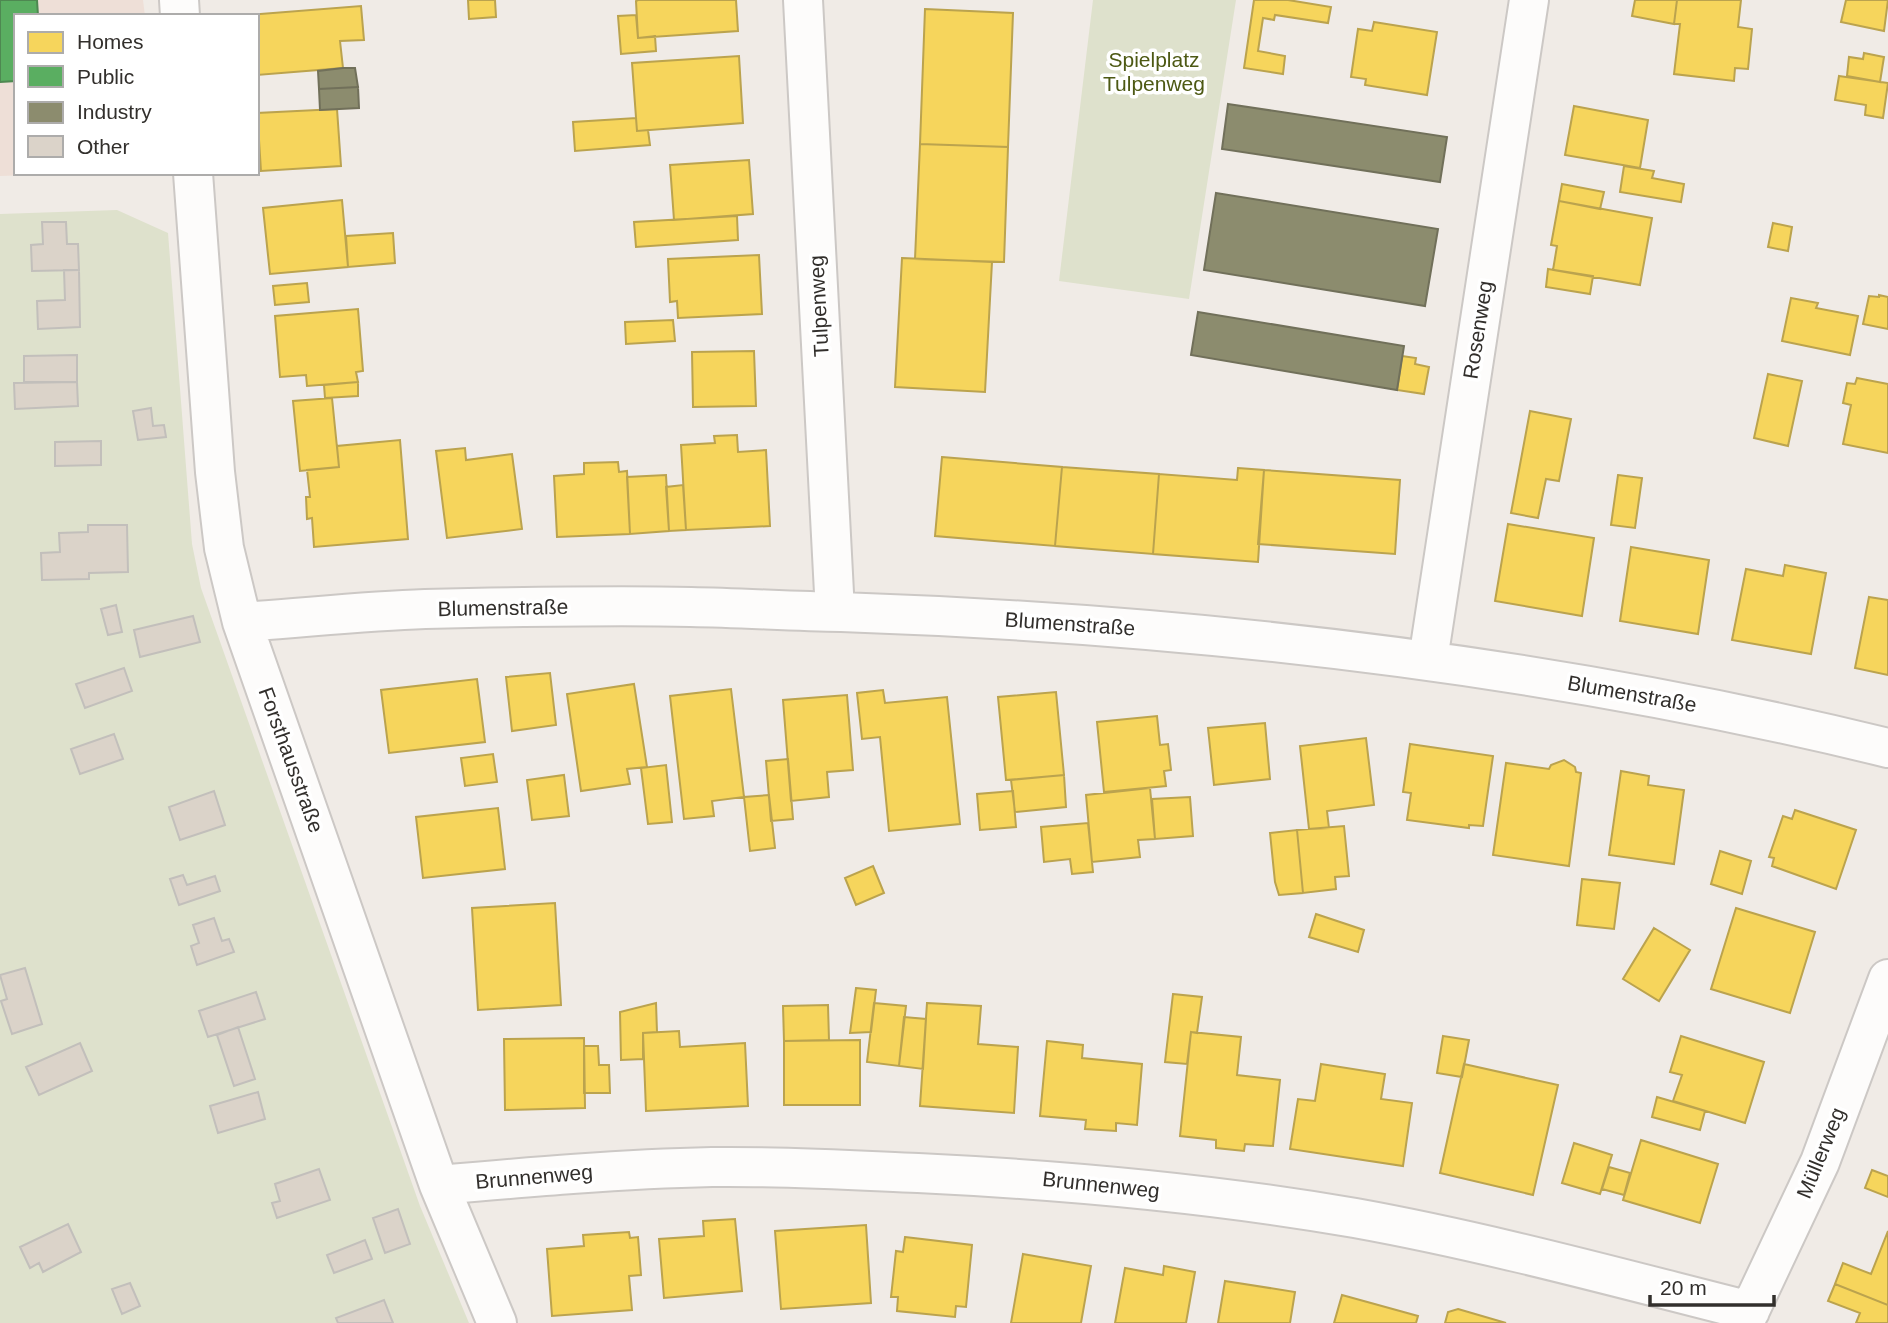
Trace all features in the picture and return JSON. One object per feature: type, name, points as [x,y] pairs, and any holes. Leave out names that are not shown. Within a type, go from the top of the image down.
[{"type":"street","name":"Tulpenweg","points":[[803,0],[835,612]]},
{"type":"street","name":"Rosenweg","points":[[1428,660],[1529,0]]},
{"type":"street","name":"Forsthausstraße","points":[[192,175],[215,472],[224,548],[242,622],[439,1185],[497,1323]]},
{"type":"street","name":"Blumenstraße","points":[[242,622],[421,609],[691,607],[1055,622],[1298,644],[1428,660],[1692,705],[1804,727],[1888,748]]},
{"type":"street","name":"Müllerweg","points":[[1747,1317],[1820,1161],[1888,979]]},
{"type":"street","name":"Brunnenweg","points":[[439,1185],[595,1172],[714,1167],[825,1169],[1037,1179],[1101,1185],[1219,1198],[1355,1218],[1528,1255],[1747,1317]]},
{"type":"shaded area","points":[[0,0],[143,0],[145,14],[14,14],[14,175],[34,175],[0,176]]},
{"type":"green space","name":"Spielplatz Tulpenweg","points":[[1093,0],[1236,0],[1189,299],[1059,281]]},
{"type":"green space","points":[[117,210],[168,233],[192,544],[201,588],[420,1206],[469,1323],[0,1323],[0,214]]},
{"type":"building: Homes","points":[[468,0],[495,0],[496,17],[469,19]]},
{"type":"building: Homes","points":[[638,0],[736,0],[738,31],[638,38]]},
{"type":"building: Homes","points":[[1254,0],[1288,0],[1331,7],[1328,23],[1275,15],[1274,20],[1263,18],[1258,51],[1285,56],[1283,74],[1244,68]]},
{"type":"building: Homes","points":[[1635,0],[1677,0],[1674,24],[1632,16]]},
{"type":"building: Homes","points":[[1677,0],[1741,0],[1738,27],[1752,29],[1748,69],[1735,68],[1734,81],[1674,74],[1680,24],[1674,24]]},
{"type":"building: Homes","points":[[1846,0],[1888,0],[1884,31],[1841,22]]},
{"type":"building: Homes","points":[[361,6],[364,40],[340,41],[343,68],[259,75],[259,14]]},
{"type":"building: Homes","points":[[925,9],[1013,13],[1008,147],[920,144]]},
{"type":"building: Homes","points":[[636,15],[638,38],[655,36],[656,51],[621,54],[618,16]]},
{"type":"building: Homes","points":[[1374,22],[1437,32],[1427,95],[1365,85],[1366,79],[1351,77],[1358,29],[1372,31]]},
{"type":"building: Homes","points":[[1864,53],[1884,57],[1880,82],[1847,76],[1849,57],[1863,59]]},
{"type":"building: Homes","points":[[739,56],[743,123],[637,131],[632,63]]},
{"type":"building: Homes","points":[[1839,76],[1888,83],[1883,118],[1865,115],[1866,105],[1835,100]]},
{"type":"building: Homes","points":[[1574,106],[1648,120],[1640,168],[1565,155]]},
{"type":"building: Homes","points":[[337,109],[341,166],[261,171],[259,113]]},
{"type":"building: Homes","points":[[636,118],[637,131],[648,130],[650,145],[575,151],[573,122]]},
{"type":"building: Homes","points":[[920,144],[1008,147],[1004,262],[915,259]]},
{"type":"building: Homes","points":[[749,160],[753,214],[674,220],[670,165]]},
{"type":"building: Homes","points":[[1624,166],[1654,171],[1652,178],[1684,184],[1681,202],[1620,192]]},
{"type":"building: Homes","points":[[1562,184],[1604,192],[1600,209],[1559,201]]},
{"type":"building: Homes","points":[[342,200],[348,267],[270,274],[263,208]]},
{"type":"building: Homes","points":[[1559,201],[1652,218],[1640,285],[1553,270],[1557,246],[1551,245]]},
{"type":"building: Homes","points":[[737,216],[738,240],[636,247],[634,222]]},
{"type":"building: Homes","points":[[1773,223],[1792,227],[1788,251],[1768,247]]},
{"type":"building: Homes","points":[[393,233],[395,263],[348,267],[346,236]]},
{"type":"building: Homes","points":[[759,255],[762,314],[678,318],[677,301],[670,302],[668,259]]},
{"type":"building: Homes","points":[[902,258],[992,262],[985,392],[895,387]]},
{"type":"building: Homes","points":[[1548,269],[1593,276],[1590,294],[1546,287]]},
{"type":"building: Homes","points":[[307,283],[309,302],[275,305],[273,286]]},
{"type":"building: Homes","points":[[1869,296],[1888,297],[1888,329],[1863,324]]},
{"type":"building: Homes","points":[[1791,298],[1818,303],[1816,308],[1858,316],[1850,355],[1782,341]]},
{"type":"building: Homes","points":[[358,309],[363,371],[356,372],[358,382],[307,386],[306,375],[280,377],[275,316]]},
{"type":"building: Homes","points":[[673,320],[675,341],[626,344],[625,322]]},
{"type":"building: Homes","points":[[754,351],[756,406],[693,407],[692,352]]},
{"type":"building: Homes","points":[[1402,356],[1416,358],[1415,364],[1429,367],[1424,394],[1397,390]]},
{"type":"building: Homes","points":[[1768,374],[1802,381],[1788,446],[1754,438]]},
{"type":"building: Homes","points":[[1857,378],[1888,384],[1888,453],[1843,444],[1851,405],[1843,403],[1847,383],[1855,384]]},
{"type":"building: Homes","points":[[358,382],[358,396],[325,398],[324,385]]},
{"type":"building: Homes","points":[[332,398],[339,467],[300,471],[293,401]]},
{"type":"building: Homes","points":[[1530,411],[1571,419],[1559,481],[1546,479],[1538,518],[1511,513]]},
{"type":"building: Homes","points":[[737,435],[738,452],[766,450],[770,526],[686,530],[681,445],[715,443],[714,436]]},
{"type":"building: Homes","points":[[400,440],[408,539],[314,547],[312,518],[307,519],[306,497],[310,497],[307,470],[339,467],[337,446]]},
{"type":"building: Homes","points":[[465,448],[466,460],[512,454],[522,529],[447,538],[436,451]]},
{"type":"building: Homes","points":[[942,457],[1062,467],[1055,546],[935,536]]},
{"type":"building: Homes","points":[[618,462],[619,472],[627,471],[630,534],[557,537],[554,476],[584,474],[584,463]]},
{"type":"building: Homes","points":[[1062,467],[1159,474],[1153,554],[1055,546]]},
{"type":"building: Homes","points":[[1238,468],[1264,470],[1258,562],[1153,554],[1159,474],[1237,480]]},
{"type":"building: Homes","points":[[1264,470],[1400,480],[1395,554],[1258,544]]},
{"type":"building: Homes","points":[[666,475],[669,531],[630,534],[627,477]]},
{"type":"building: Homes","points":[[1618,475],[1642,478],[1635,528],[1611,525]]},
{"type":"building: Homes","points":[[683,485],[686,530],[669,531],[666,487]]},
{"type":"building: Homes","points":[[1508,524],[1594,538],[1582,616],[1495,601]]},
{"type":"building: Homes","points":[[1631,547],[1709,560],[1698,634],[1620,621]]},
{"type":"building: Homes","points":[[1785,565],[1826,573],[1811,654],[1732,640],[1746,569],[1783,576]]},
{"type":"building: Homes","points":[[1869,597],[1888,600],[1888,675],[1855,668]]},
{"type":"building: Homes","points":[[550,673],[556,725],[512,731],[506,677]]},
{"type":"building: Homes","points":[[477,679],[485,742],[389,753],[381,690]]},
{"type":"building: Homes","points":[[634,684],[647,767],[627,769],[630,784],[581,791],[567,694]]},
{"type":"building: Homes","points":[[731,689],[744,797],[712,801],[714,816],[684,819],[670,696]]},
{"type":"building: Homes","points":[[883,690],[885,703],[947,697],[960,824],[889,831],[880,737],[862,739],[857,693]]},
{"type":"building: Homes","points":[[1056,692],[1064,775],[1006,780],[998,697]]},
{"type":"building: Homes","points":[[847,695],[853,770],[827,772],[829,797],[791,801],[783,700]]},
{"type":"building: Homes","points":[[1157,716],[1160,745],[1168,744],[1171,770],[1164,771],[1166,786],[1104,792],[1097,722]]},
{"type":"building: Homes","points":[[1265,723],[1270,779],[1214,785],[1208,728]]},
{"type":"building: Homes","points":[[1366,738],[1374,805],[1327,811],[1329,828],[1309,829],[1300,746]]},
{"type":"building: Homes","points":[[1410,744],[1493,756],[1483,826],[1469,825],[1469,828],[1407,820],[1411,793],[1403,792]]},
{"type":"building: Homes","points":[[493,754],[497,782],[465,786],[461,758]]},
{"type":"building: Homes","points":[[788,759],[793,819],[771,821],[766,761]]},
{"type":"building: Homes","points":[[1564,760],[1575,767],[1576,772],[1581,773],[1569,866],[1493,855],[1506,763],[1549,769],[1551,765]]},
{"type":"building: Homes","points":[[666,765],[672,822],[648,824],[641,768]]},
{"type":"building: Homes","points":[[1621,771],[1649,776],[1648,785],[1684,790],[1674,864],[1609,855]]},
{"type":"building: Homes","points":[[564,775],[569,816],[532,820],[527,780]]},
{"type":"building: Homes","points":[[1064,775],[1066,807],[1015,812],[1011,780]]},
{"type":"building: Homes","points":[[1150,788],[1155,839],[1138,840],[1140,857],[1092,862],[1086,795]]},
{"type":"building: Homes","points":[[1013,791],[1016,827],[980,830],[977,794]]},
{"type":"building: Homes","points":[[769,795],[775,848],[750,851],[744,797]]},
{"type":"building: Homes","points":[[1190,797],[1193,836],[1155,839],[1152,799]]},
{"type":"building: Homes","points":[[498,808],[505,869],[423,878],[416,817]]},
{"type":"building: Homes","points":[[1795,810],[1856,830],[1836,889],[1772,866],[1774,858],[1769,857],[1783,816],[1792,819]]},
{"type":"building: Homes","points":[[1088,823],[1093,872],[1072,874],[1070,859],[1044,862],[1041,827]]},
{"type":"building: Homes","points":[[1344,826],[1349,876],[1335,877],[1336,889],[1303,893],[1297,830]]},
{"type":"building: Homes","points":[[1297,830],[1303,893],[1279,895],[1270,833]]},
{"type":"building: Homes","points":[[1720,851],[1751,861],[1742,894],[1711,884]]},
{"type":"building: Homes","points":[[873,866],[884,893],[856,905],[845,878]]},
{"type":"building: Homes","points":[[1582,879],[1620,883],[1614,929],[1577,925]]},
{"type":"building: Homes","points":[[555,903],[561,1005],[478,1010],[472,908]]},
{"type":"building: Homes","points":[[1736,908],[1815,932],[1790,1013],[1711,989]]},
{"type":"building: Homes","points":[[1316,914],[1364,930],[1358,952],[1309,937]]},
{"type":"building: Homes","points":[[1654,928],[1690,950],[1659,1001],[1623,979]]},
{"type":"building: Homes","points":[[856,988],[876,990],[871,1032],[850,1033]]},
{"type":"building: Homes","points":[[1173,994],[1202,997],[1197,1033],[1191,1032],[1187,1064],[1165,1062]]},
{"type":"building: Homes","points":[[656,1003],[657,1032],[643,1033],[643,1059],[621,1060],[620,1012]]},
{"type":"building: Homes","points":[[874,1003],[906,1006],[899,1066],[867,1062]]},
{"type":"building: Homes","points":[[927,1003],[981,1006],[978,1044],[1018,1047],[1014,1113],[920,1106]]},
{"type":"building: Homes","points":[[828,1005],[829,1040],[784,1041],[783,1006]]},
{"type":"building: Homes","points":[[904,1017],[926,1019],[923,1069],[899,1066]]},
{"type":"building: Homes","points":[[679,1031],[680,1047],[745,1043],[748,1106],[646,1111],[643,1033]]},
{"type":"building: Homes","points":[[1191,1032],[1241,1037],[1237,1075],[1280,1080],[1273,1146],[1245,1144],[1244,1151],[1216,1148],[1216,1140],[1180,1136]]},
{"type":"building: Homes","points":[[1443,1036],[1469,1040],[1462,1077],[1437,1073]]},
{"type":"building: Homes","points":[[1681,1036],[1764,1062],[1745,1123],[1673,1101],[1682,1075],[1670,1072]]},
{"type":"building: Homes","points":[[584,1038],[585,1108],[505,1110],[504,1039]]},
{"type":"building: Homes","points":[[860,1040],[860,1105],[784,1105],[784,1041]]},
{"type":"building: Homes","points":[[1047,1041],[1083,1045],[1082,1058],[1142,1064],[1137,1125],[1116,1123],[1116,1131],[1085,1129],[1086,1120],[1040,1116]]},
{"type":"building: Homes","points":[[584,1046],[598,1046],[599,1065],[609,1065],[610,1093],[584,1093]]},
{"type":"building: Homes","points":[[1321,1064],[1385,1074],[1381,1099],[1412,1103],[1403,1166],[1290,1149],[1298,1099],[1315,1101]]},
{"type":"building: Homes","points":[[1464,1064],[1558,1085],[1533,1195],[1440,1173]]},
{"type":"building: Homes","points":[[1657,1097],[1705,1111],[1700,1130],[1652,1117]]},
{"type":"building: Homes","points":[[1641,1140],[1718,1164],[1700,1223],[1623,1200]]},
{"type":"building: Homes","points":[[1574,1143],[1612,1155],[1600,1194],[1562,1183]]},
{"type":"building: Homes","points":[[1609,1167],[1630,1173],[1624,1195],[1602,1189]]},
{"type":"building: Homes","points":[[1872,1170],[1888,1176],[1888,1197],[1865,1188]]},
{"type":"building: Homes","points":[[735,1219],[742,1291],[664,1298],[659,1239],[704,1236],[703,1221]]},
{"type":"building: Homes","points":[[866,1225],[871,1303],[781,1309],[775,1231]]},
{"type":"building: Homes","points":[[1888,1231],[1888,1305],[1835,1284],[1843,1263],[1871,1274]]},
{"type":"building: Homes","points":[[629,1232],[630,1238],[638,1237],[641,1275],[629,1276],[632,1310],[552,1316],[547,1249],[584,1246],[583,1235]]},
{"type":"building: Homes","points":[[905,1237],[972,1245],[966,1307],[956,1306],[955,1317],[897,1311],[898,1297],[891,1297],[896,1251],[903,1252]]},
{"type":"building: Homes","points":[[1023,1254],[1091,1266],[1081,1323],[1011,1323]]},
{"type":"building: Homes","points":[[1164,1266],[1195,1272],[1186,1323],[1115,1323],[1125,1268],[1163,1275]]},
{"type":"building: Homes","points":[[1225,1281],[1295,1292],[1290,1323],[1218,1323]]},
{"type":"building: Homes","points":[[1835,1284],[1888,1305],[1888,1323],[1856,1323],[1860,1313],[1828,1301]]},
{"type":"building: Homes","points":[[1342,1295],[1418,1316],[1416,1323],[1334,1323]]},
{"type":"building: Homes","points":[[1458,1309],[1506,1323],[1445,1323],[1448,1312]]},
{"type":"building: Public","points":[[0,0],[37,0],[38,14],[14,14],[14,81],[0,82]]},
{"type":"building: Industry","points":[[355,68],[358,87],[319,89],[318,71]]},
{"type":"building: Industry","points":[[358,87],[359,108],[320,110],[319,89]]},
{"type":"building: Industry","points":[[1228,104],[1447,137],[1440,182],[1222,149]]},
{"type":"building: Industry","points":[[1216,193],[1438,229],[1425,306],[1204,270]]},
{"type":"building: Industry","points":[[1198,312],[1404,346],[1397,390],[1191,355]]},
{"type":"building: Other","points":[[42,222],[66,222],[67,244],[78,244],[79,270],[32,271],[31,245],[43,244]]},
{"type":"building: Other","points":[[64,270],[79,270],[80,327],[38,329],[37,301],[65,300]]},
{"type":"building: Other","points":[[77,355],[77,382],[24,382],[24,356]]},
{"type":"building: Other","points":[[77,382],[78,406],[15,409],[14,383]]},
{"type":"building: Other","points":[[151,408],[153,426],[164,425],[166,437],[138,440],[133,411]]},
{"type":"building: Other","points":[[101,441],[101,465],[55,466],[55,442]]},
{"type":"building: Other","points":[[88,525],[127,525],[128,572],[89,573],[89,579],[42,580],[41,553],[60,552],[59,533],[88,532]]},
{"type":"building: Other","points":[[116,605],[122,632],[108,635],[101,609]]},
{"type":"building: Other","points":[[193,616],[200,642],[140,657],[134,630]]},
{"type":"building: Other","points":[[124,668],[132,691],[85,708],[76,684]]},
{"type":"building: Other","points":[[114,734],[123,759],[80,774],[71,749]]},
{"type":"building: Other","points":[[214,791],[225,825],[180,840],[169,807]]},
{"type":"building: Other","points":[[183,875],[187,885],[215,876],[220,891],[179,905],[170,879]]},
{"type":"building: Other","points":[[214,918],[222,941],[229,939],[234,952],[197,965],[191,946],[199,943],[193,925]]},
{"type":"building: Other","points":[[25,968],[42,1024],[12,1034],[1,1001],[7,999],[0,975]]},
{"type":"building: Other","points":[[256,992],[265,1019],[208,1037],[199,1011]]},
{"type":"building: Other","points":[[238,1027],[255,1079],[234,1086],[217,1035]]},
{"type":"building: Other","points":[[80,1043],[92,1071],[39,1095],[26,1067]]},
{"type":"building: Other","points":[[258,1092],[265,1119],[218,1133],[210,1106]]},
{"type":"building: Other","points":[[319,1169],[330,1200],[277,1218],[272,1203],[280,1201],[275,1184]]},
{"type":"building: Other","points":[[398,1209],[410,1244],[385,1253],[373,1218]]},
{"type":"building: Other","points":[[68,1224],[81,1252],[43,1272],[39,1263],[30,1268],[20,1247]]},
{"type":"building: Other","points":[[365,1240],[372,1259],[334,1273],[327,1255]]},
{"type":"building: Other","points":[[130,1283],[140,1306],[122,1314],[112,1289]]},
{"type":"building: Other","points":[[384,1300],[393,1323],[338,1323],[336,1318]]}]
